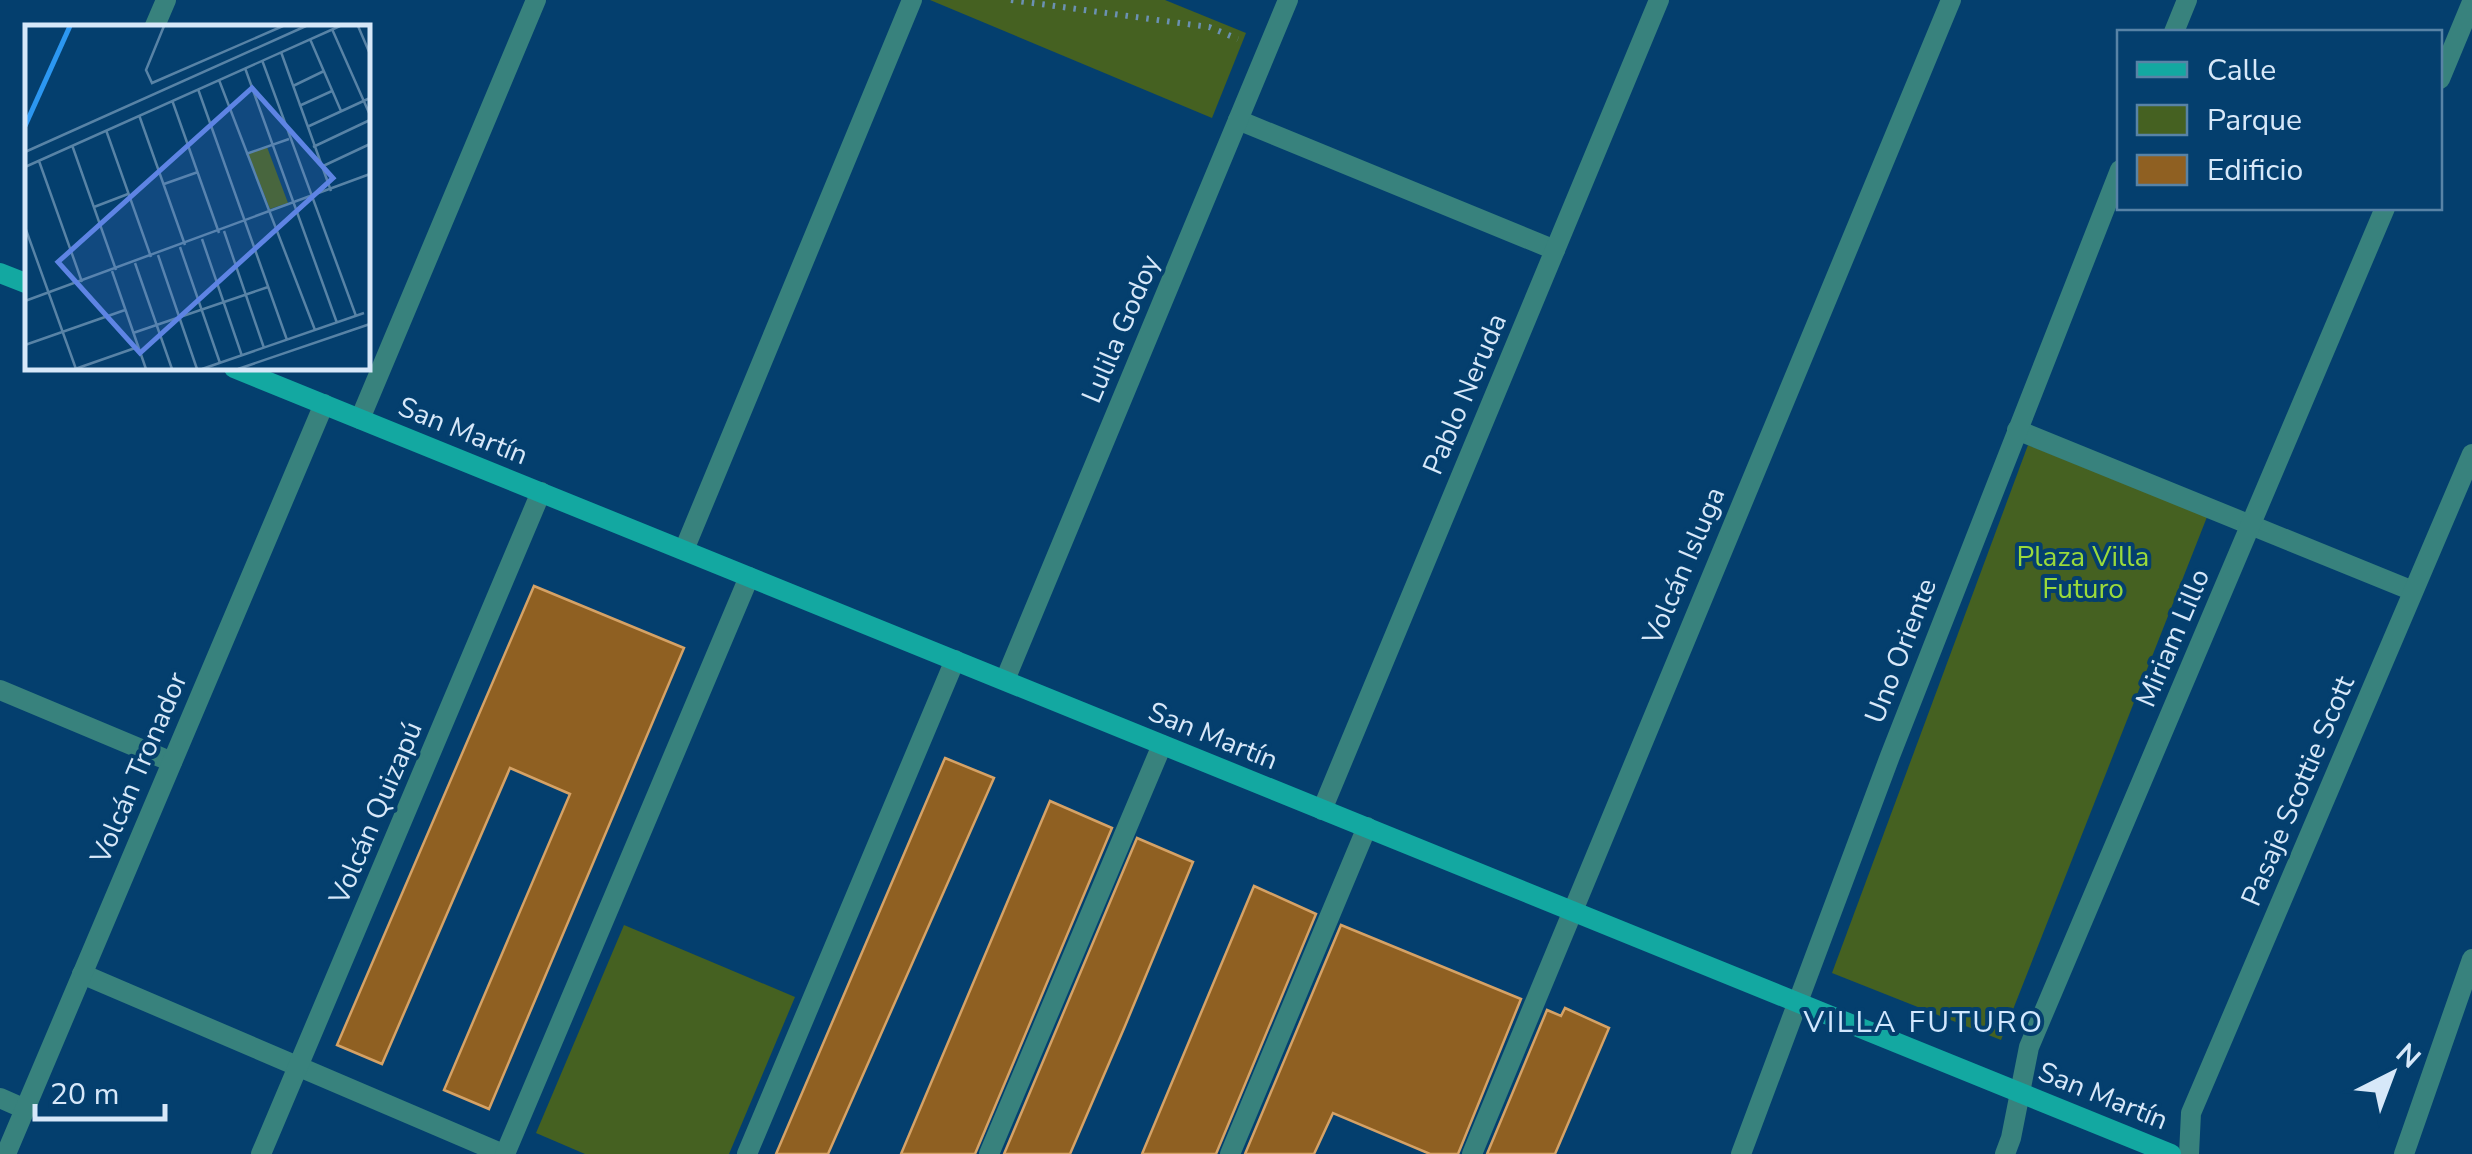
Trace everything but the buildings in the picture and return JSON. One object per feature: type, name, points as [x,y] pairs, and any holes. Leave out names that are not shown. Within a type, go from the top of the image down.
[{"type":"street","points":[[155,25],[166,0]]},
{"type":"street","points":[[360,419],[536,0]]},
{"type":"street","points":[[684,550],[912,0]]},
{"type":"street","name":"Lulila Godoy","points":[[1004,680],[1288,0]]},
{"type":"street","name":"Pablo Neruda","points":[[1322,810],[1659,0]]},
{"type":"street","name":"Volcán Isluga","points":[[1472,1154],[1950,0]]},
{"type":"street","points":[[2175,30],[2187,0]]},
{"type":"street","points":[[2442,74],[2472,2]]},
{"type":"street","points":[[1238,120],[1555,250]]},
{"type":"street","name":"Uno Oriente","points":[[1741,1154],[2016,430],[2117,178]]},
{"type":"street","name":"Miriam Lillo","points":[[2004,1154],[2011,1138],[2029,1047],[2384,210]]},
{"type":"street","points":[[0,272],[25,283]]},
{"type":"street","name":"San Martín","points":[[239,370],[2171,1154]]},
{"type":"street","name":"Volcán Tronador","points":[[6,1154],[324,404]]},
{"type":"street","points":[[2016,430],[2413,591]]},
{"type":"street","name":"Pasaje Scottie Scott","points":[[2188,1154],[2191,1112],[2472,454]]},
{"type":"street","name":"Volcán Quizapú","points":[[262,1154],[540,492]]},
{"type":"street","points":[[82,974],[504,1154],[749,577]]},
{"type":"street","points":[[747,1154],[955,660]]},
{"type":"street","points":[[0,690],[172,762]]},
{"type":"street","points":[[988,1154],[1162,744]]},
{"type":"street","points":[[1230,1154],[1367,828]]},
{"type":"street","points":[[2404,1154],[2465,994],[2472,959]]},
{"type":"street","points":[[0,1098],[25,1109]]},
{"type":"path","points":[[1012,0],[1209,27],[1267,51]]},
{"type":"green space","points":[[930,0],[1165,0],[1246,33],[1212,118]]},
{"type":"green space","name":"Plaza Villa Futuro","points":[[2028,445],[2207,517],[2001,1040],[1832,973]]},
{"type":"green space","points":[[624,925],[795,997],[729,1154],[585,1154],[536,1133]]},
{"type":"district","name":"VILLA FUTURO","points":[[1924,1022]]}]
